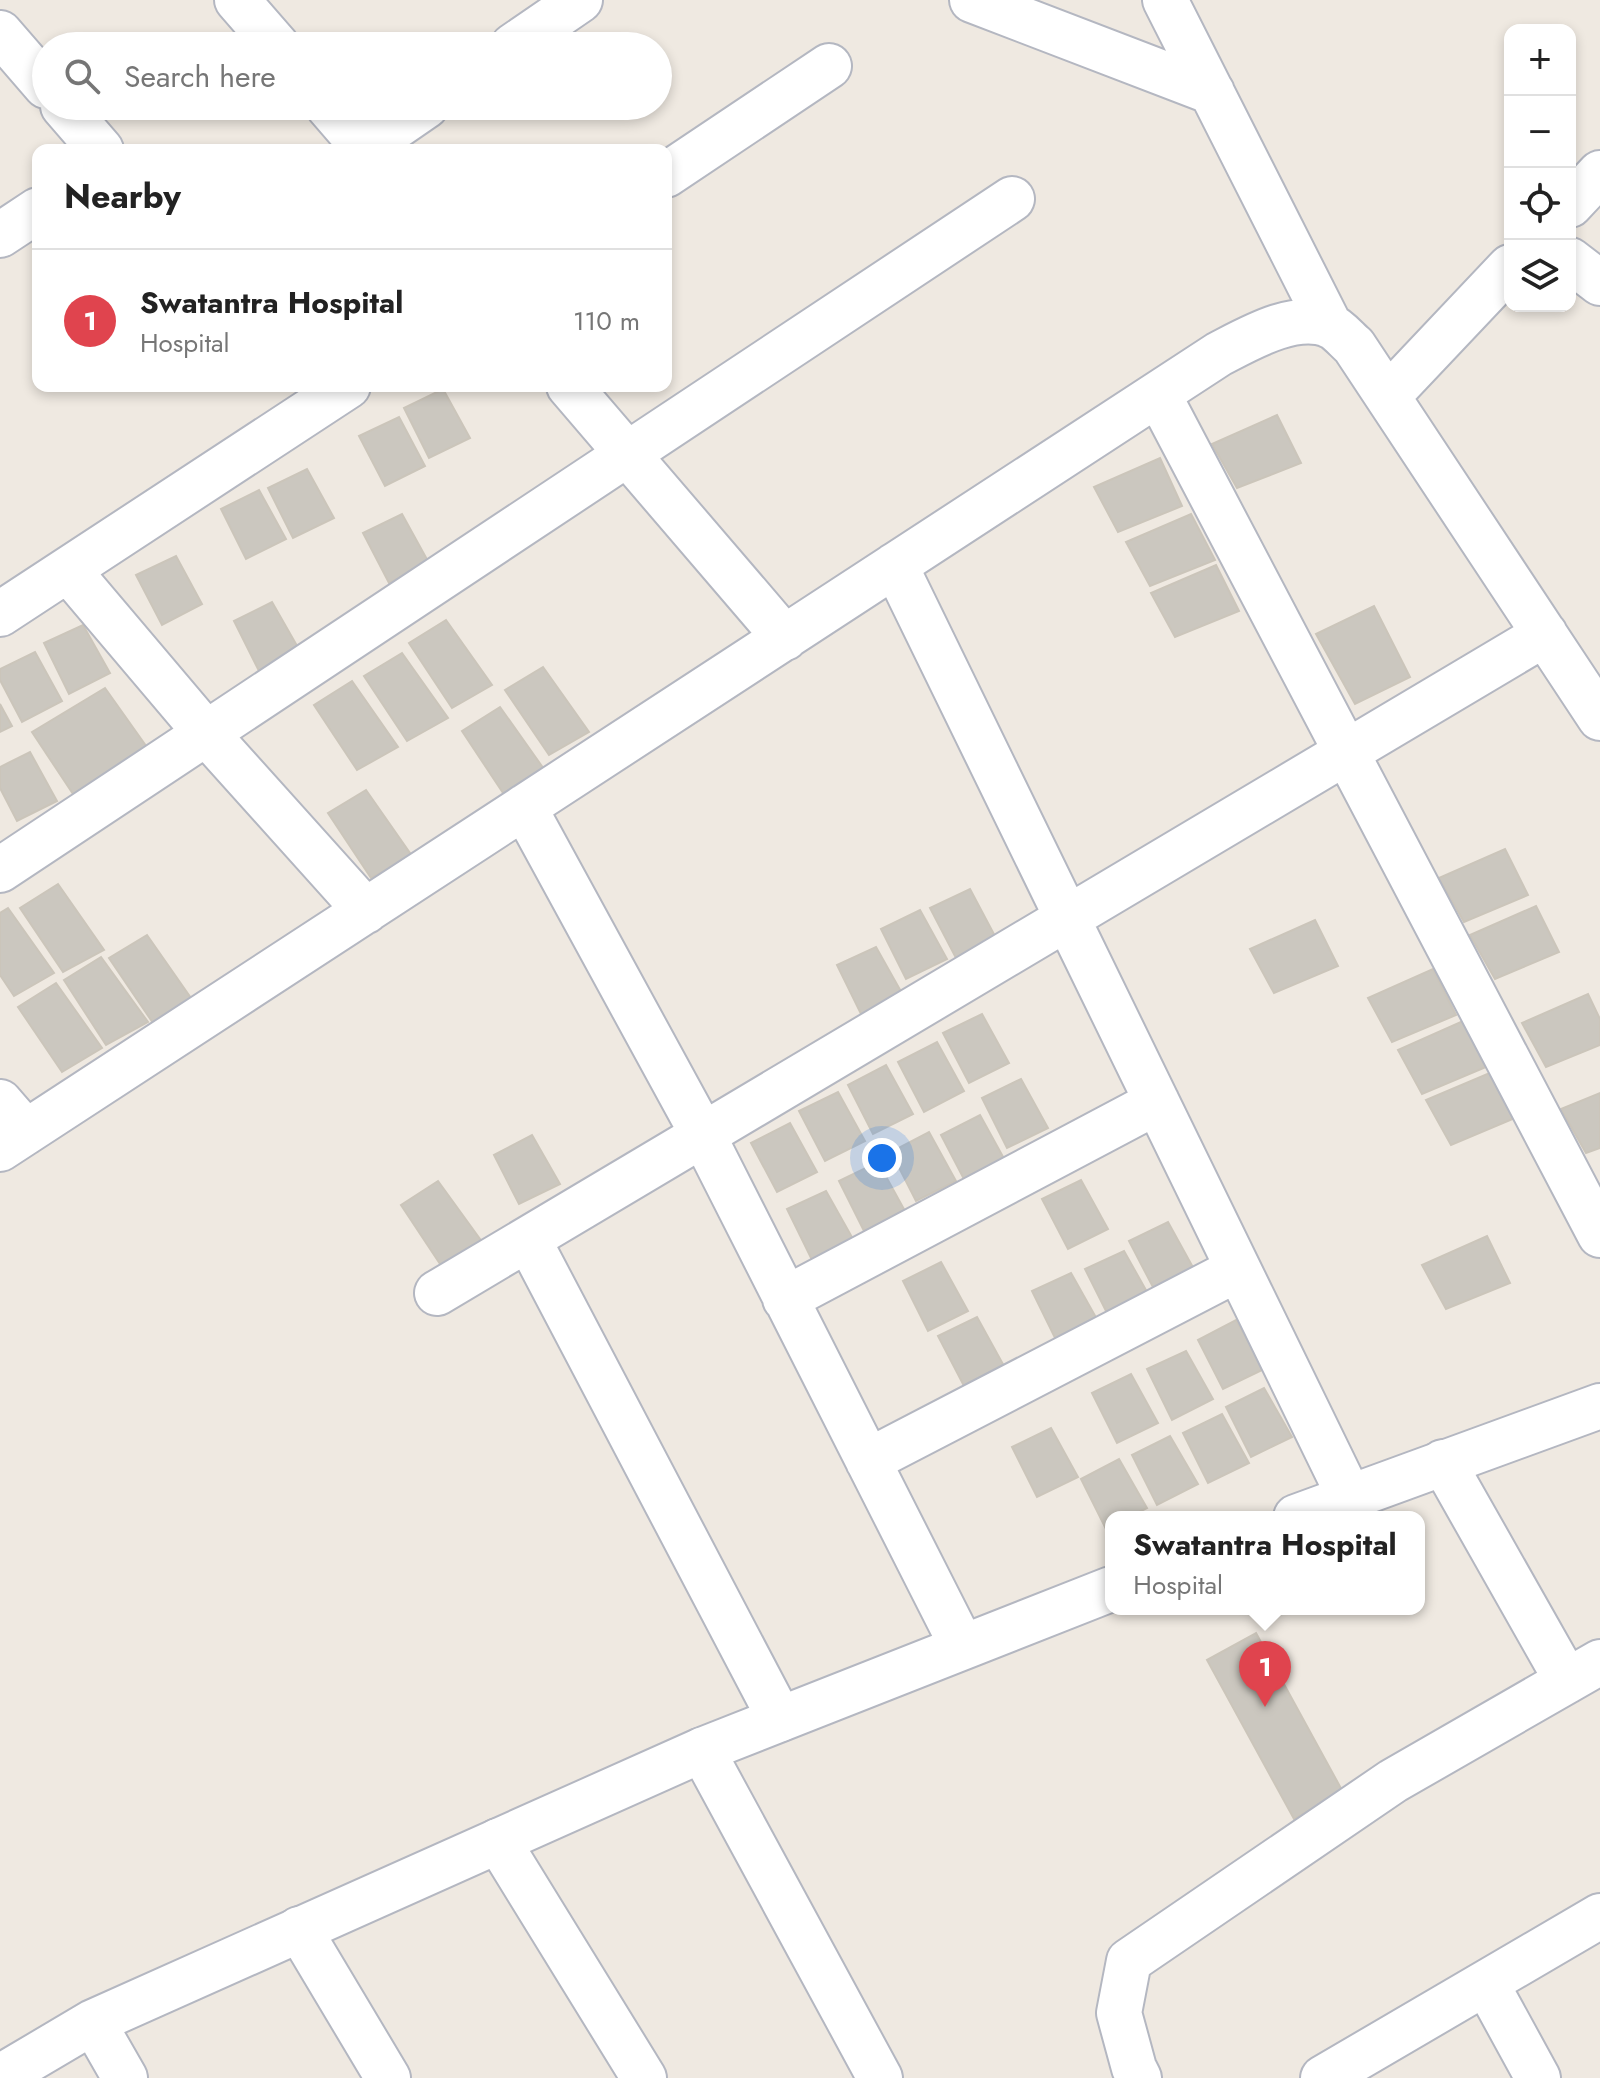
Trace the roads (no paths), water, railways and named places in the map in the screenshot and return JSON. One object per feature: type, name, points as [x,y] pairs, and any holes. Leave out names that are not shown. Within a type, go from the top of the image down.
[{"type":"street","points":[[533,32],[580,0]]},
{"type":"street","points":[[972,0],[1212,92]]},
{"type":"street","points":[[1165,0],[1330,326],[1354,346],[1600,718]]},
{"type":"street","points":[[240,1],[265,32]]},
{"type":"street","points":[[0,33],[32,70]]},
{"type":"street","points":[[672,171],[829,66]]},
{"type":"street","points":[[75,120],[96,144]]},
{"type":"street","points":[[340,120],[361,144]]},
{"type":"street","points":[[372,144],[406,120]]},
{"type":"street","points":[[1576,199],[1600,173]]},
{"type":"street","points":[[0,870],[1012,199]]},
{"type":"street","points":[[0,235],[32,214]]},
{"type":"street","points":[[1576,265],[1600,283]]},
{"type":"street","points":[[1388,396],[1504,273]]},
{"type":"street","points":[[9,1128],[366,911],[1219,354],[1262,333],[1300,322],[1330,326]]},
{"type":"street","points":[[0,614],[325,392]]},
{"type":"street","points":[[574,392],[785,638]]},
{"type":"street","points":[[1158,394],[1600,1235]]},
{"type":"street","points":[[895,565],[1349,1496]]},
{"type":"street","points":[[68,570],[206,733],[366,911]]},
{"type":"street","points":[[437,1293],[1545,634]]},
{"type":"street","points":[[524,807],[703,1135],[962,1646]]},
{"type":"street","points":[[785,1299],[1157,1102]]},
{"type":"street","points":[[528,1239],[764,1725],[736,1812]]},
{"type":"street","points":[[868,1461],[1238,1269]]},
{"type":"street","points":[[1311,1511],[1600,1406]]},
{"type":"street","points":[[1139,2078],[1119,2013],[1129,1961],[1393,1781],[1584,1671],[1443,1462]]},
{"type":"street","points":[[0,2077],[93,2022],[702,1750],[1105,1591]]},
{"type":"street","points":[[702,1750],[880,2078]]},
{"type":"street","points":[[498,1841],[644,2078]]},
{"type":"street","points":[[1323,2078],[1600,1916]]},
{"type":"street","points":[[299,1929],[388,2078]]},
{"type":"street","points":[[1486,1983],[1538,2078]]},
{"type":"street","points":[[93,2022],[125,2078]]},
{"type":"place","name":"Swatantra Hospital","points":[[1265,1707]]}]
